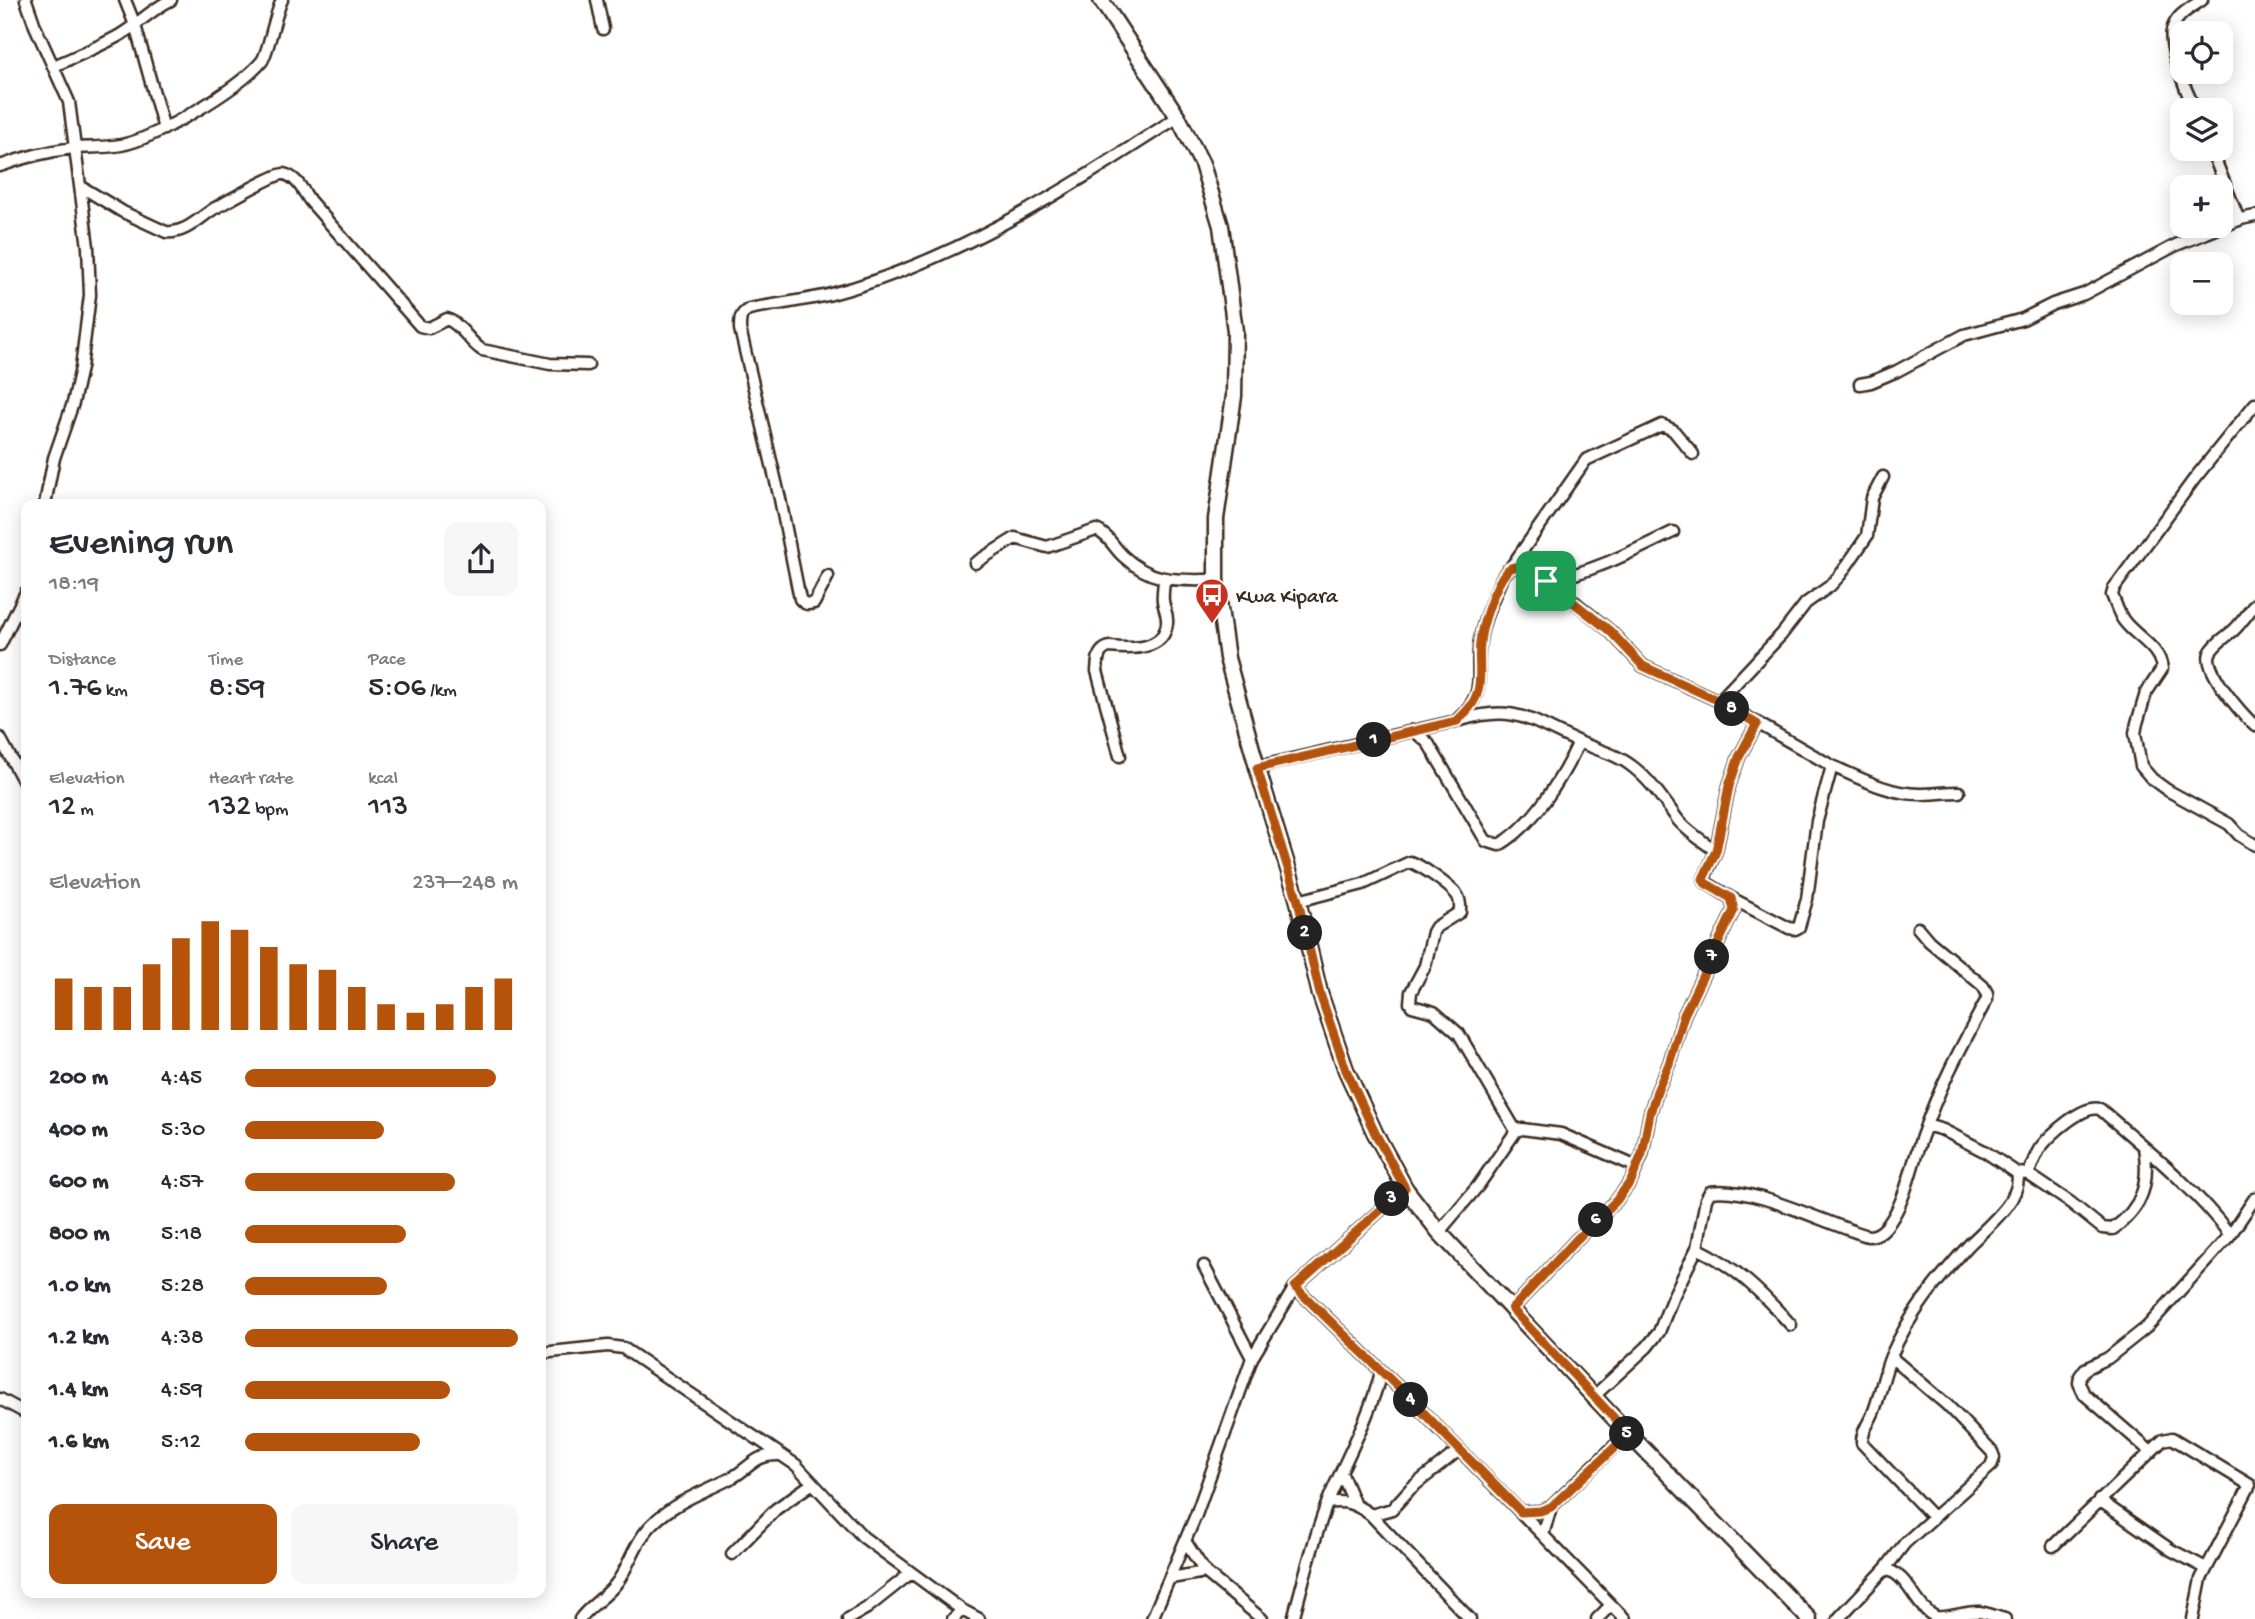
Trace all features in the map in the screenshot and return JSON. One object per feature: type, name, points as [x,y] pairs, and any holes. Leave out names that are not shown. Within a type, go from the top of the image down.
[{"type":"main road","points":[[1101,0],[1178,117],[1202,164],[1221,226],[1235,331],[1234,396],[1216,519],[1216,580],[1227,659],[1298,901],[1320,994],[1346,1070],[1375,1133],[1405,1188],[1439,1232],[1593,1397],[1809,1619]]},
{"type":"street","points":[[26,0],[69,102],[88,247],[90,295],[81,368],[54,458],[47,499]]},
{"type":"street","points":[[125,0],[135,25],[164,129]]},
{"type":"street","points":[[54,66],[118,36],[152,10],[171,0]]},
{"type":"street","points":[[0,166],[73,148],[124,145],[164,129],[230,87],[264,59],[274,17],[282,0]]},
{"type":"street","points":[[597,0],[603,29]]},
{"type":"street","points":[[2189,98],[2172,42],[2172,30],[2181,14],[2203,0]]},
{"type":"street","points":[[828,576],[814,603],[803,603],[742,340],[740,318],[743,312],[827,295],[956,248],[1018,217],[1178,117]]},
{"type":"street","points":[[2216,161],[2239,220]]},
{"type":"street","points":[[80,186],[123,212],[166,232],[174,233],[273,175],[285,174],[299,183],[310,201],[419,326],[429,328],[450,320],[482,350],[550,364],[588,365]]},
{"type":"street","points":[[1860,383],[1871,382],[1897,371],[1964,335],[2022,319],[2053,304],[2084,294],[2176,245],[2255,216]]},
{"type":"street","points":[[2255,404],[2195,478],[2112,595],[2126,624],[2141,636],[2161,661],[2162,669],[2146,693],[2135,733],[2141,766],[2167,790],[2229,824],[2239,835],[2255,845]]},
{"type":"street","points":[[1457,721],[1471,708],[1477,694],[1480,677],[1479,643],[1500,582],[1586,460],[1662,425],[1673,430],[1693,454]]},
{"type":"street","points":[[1719,701],[1755,665],[1806,603],[1830,586],[1841,574],[1867,536],[1872,498],[1883,477]]},
{"type":"street","points":[[975,563],[1015,538],[1047,547],[1096,530],[1107,536],[1113,547],[1137,568],[1164,579],[1216,580]]},
{"type":"street","points":[[1546,581],[1566,578],[1673,532]]},
{"type":"street","points":[[1511,567],[1520,566],[1546,581],[1610,631],[1643,666],[1719,701],[1832,766],[1878,786],[1900,792],[1959,792]]},
{"type":"street","points":[[1120,757],[1099,679],[1098,656],[1103,649],[1109,647],[1154,645],[1160,640],[1167,625],[1167,609],[1163,603],[1164,579]]},
{"type":"street","points":[[0,645],[21,604]]},
{"type":"street","points":[[2255,604],[2235,629],[2215,646],[2208,660],[2226,693],[2255,726]]},
{"type":"street","points":[[1257,768],[1500,712],[1527,717],[1632,765],[1670,806],[1680,822],[1716,851]]},
{"type":"street","points":[[1757,724],[1739,757],[1729,786],[1716,851],[1703,879],[1705,883],[1731,898],[1789,928],[1799,927],[1807,899],[1817,821],[1832,766]]},
{"type":"street","points":[[1413,730],[1428,743],[1486,841],[1499,845],[1518,831],[1543,802],[1562,776],[1578,742]]},
{"type":"street","points":[[0,738],[21,777]]},
{"type":"street","points":[[1298,901],[1363,884],[1410,862],[1426,870],[1456,894],[1460,901],[1460,912],[1433,932],[1424,971],[1411,992],[1410,1003],[1412,1006],[1434,1012],[1458,1034],[1516,1131]]},
{"type":"street","points":[[1512,1309],[1616,1201],[1631,1181],[1645,1145],[1657,1091],[1669,1064],[1684,1015],[1734,910],[1731,898]]},
{"type":"street","points":[[1593,1397],[1655,1338],[1698,1248],[1706,1199],[1710,1192],[1750,1196],[1787,1206],[1857,1233],[1876,1236],[1893,1217],[1901,1201],[1926,1125],[1952,1066],[1987,999],[1983,986],[1929,941],[1918,928]]},
{"type":"street","points":[[2028,1174],[2038,1152],[2052,1135],[2093,1107],[2100,1109],[2213,1213],[2230,1236]]},
{"type":"street","points":[[1926,1125],[1943,1130],[1984,1151],[2017,1173],[2028,1174],[2102,1228],[2113,1229],[2120,1224],[2141,1197],[2146,1185],[2144,1147]]},
{"type":"street","points":[[1439,1232],[1478,1186],[1516,1131],[1530,1128],[1562,1135],[1637,1167]]},
{"type":"street","points":[[1933,1517],[1862,1443],[1861,1438],[1872,1417],[1891,1357],[1916,1310],[1962,1252],[2006,1207],[2018,1186],[2017,1173]]},
{"type":"street","points":[[1152,1619],[1185,1541],[1252,1359],[1295,1287],[1405,1188]]},
{"type":"street","points":[[2151,1452],[2084,1394],[2079,1383],[2080,1376],[2085,1369],[2108,1358],[2147,1326],[2230,1236],[2255,1198]]},
{"type":"street","points":[[1698,1248],[1740,1274],[1791,1325]]},
{"type":"street","points":[[1204,1266],[1252,1359]]},
{"type":"street","points":[[1295,1287],[1625,1619]]},
{"type":"street","points":[[546,1352],[608,1346],[624,1348],[796,1465],[863,1537],[979,1619]]},
{"type":"street","points":[[1839,1619],[1905,1543],[1977,1481],[1991,1466],[1994,1455],[1947,1405],[1891,1357]]},
{"type":"street","points":[[1293,1619],[1311,1548],[1375,1395],[1381,1372]]},
{"type":"street","points":[[0,1399],[21,1410]]},
{"type":"street","points":[[1521,1512],[1540,1511],[1551,1507],[1628,1433]]},
{"type":"street","points":[[2053,1546],[2163,1440],[2172,1438],[2250,1485],[2201,1579],[2193,1619]]},
{"type":"street","points":[[1371,1515],[1392,1509],[1410,1489],[1459,1450]]},
{"type":"street","points":[[580,1619],[587,1609],[617,1583],[644,1534],[659,1516],[738,1474],[761,1456],[780,1455]]},
{"type":"street","points":[[1341,1472],[1354,1503]]},
{"type":"street","points":[[732,1554],[776,1509],[813,1483]]},
{"type":"street","points":[[2099,1500],[2171,1550],[2206,1568]]},
{"type":"street","points":[[1328,1503],[1354,1503],[1371,1515],[1469,1619]]},
{"type":"street","points":[[1543,1535],[1551,1507]]},
{"type":"street","points":[[1185,1541],[1205,1572],[1262,1619]]},
{"type":"street","points":[[1885,1569],[1898,1574],[1928,1612],[1936,1617],[1943,1619],[1978,1612],[2005,1619]]},
{"type":"street","points":[[1171,1577],[1205,1572]]},
{"type":"street","points":[[848,1619],[867,1608],[911,1573]]},
{"type":"street","points":[[1597,1619],[1611,1605]]},
{"type":"street","points":[[953,1619],[962,1609]]},
{"type":"place","name":"Kwa Kipara","points":[[1212,625]]},
{"type":"route","points":[[1520,566],[1546,581],[1610,631],[1643,666],[1719,701],[1757,724],[1739,757],[1729,786],[1716,851],[1703,879],[1705,883],[1731,898],[1734,910],[1684,1015],[1650,1113],[1647,1135],[1637,1167],[1631,1181],[1616,1201],[1512,1309],[1628,1433],[1551,1507],[1540,1511],[1521,1512],[1295,1287],[1405,1188],[1375,1133],[1346,1070],[1320,994],[1298,901],[1257,768],[1457,721],[1471,708],[1477,694],[1480,677],[1479,643],[1505,573],[1511,567],[1520,566]]}]
